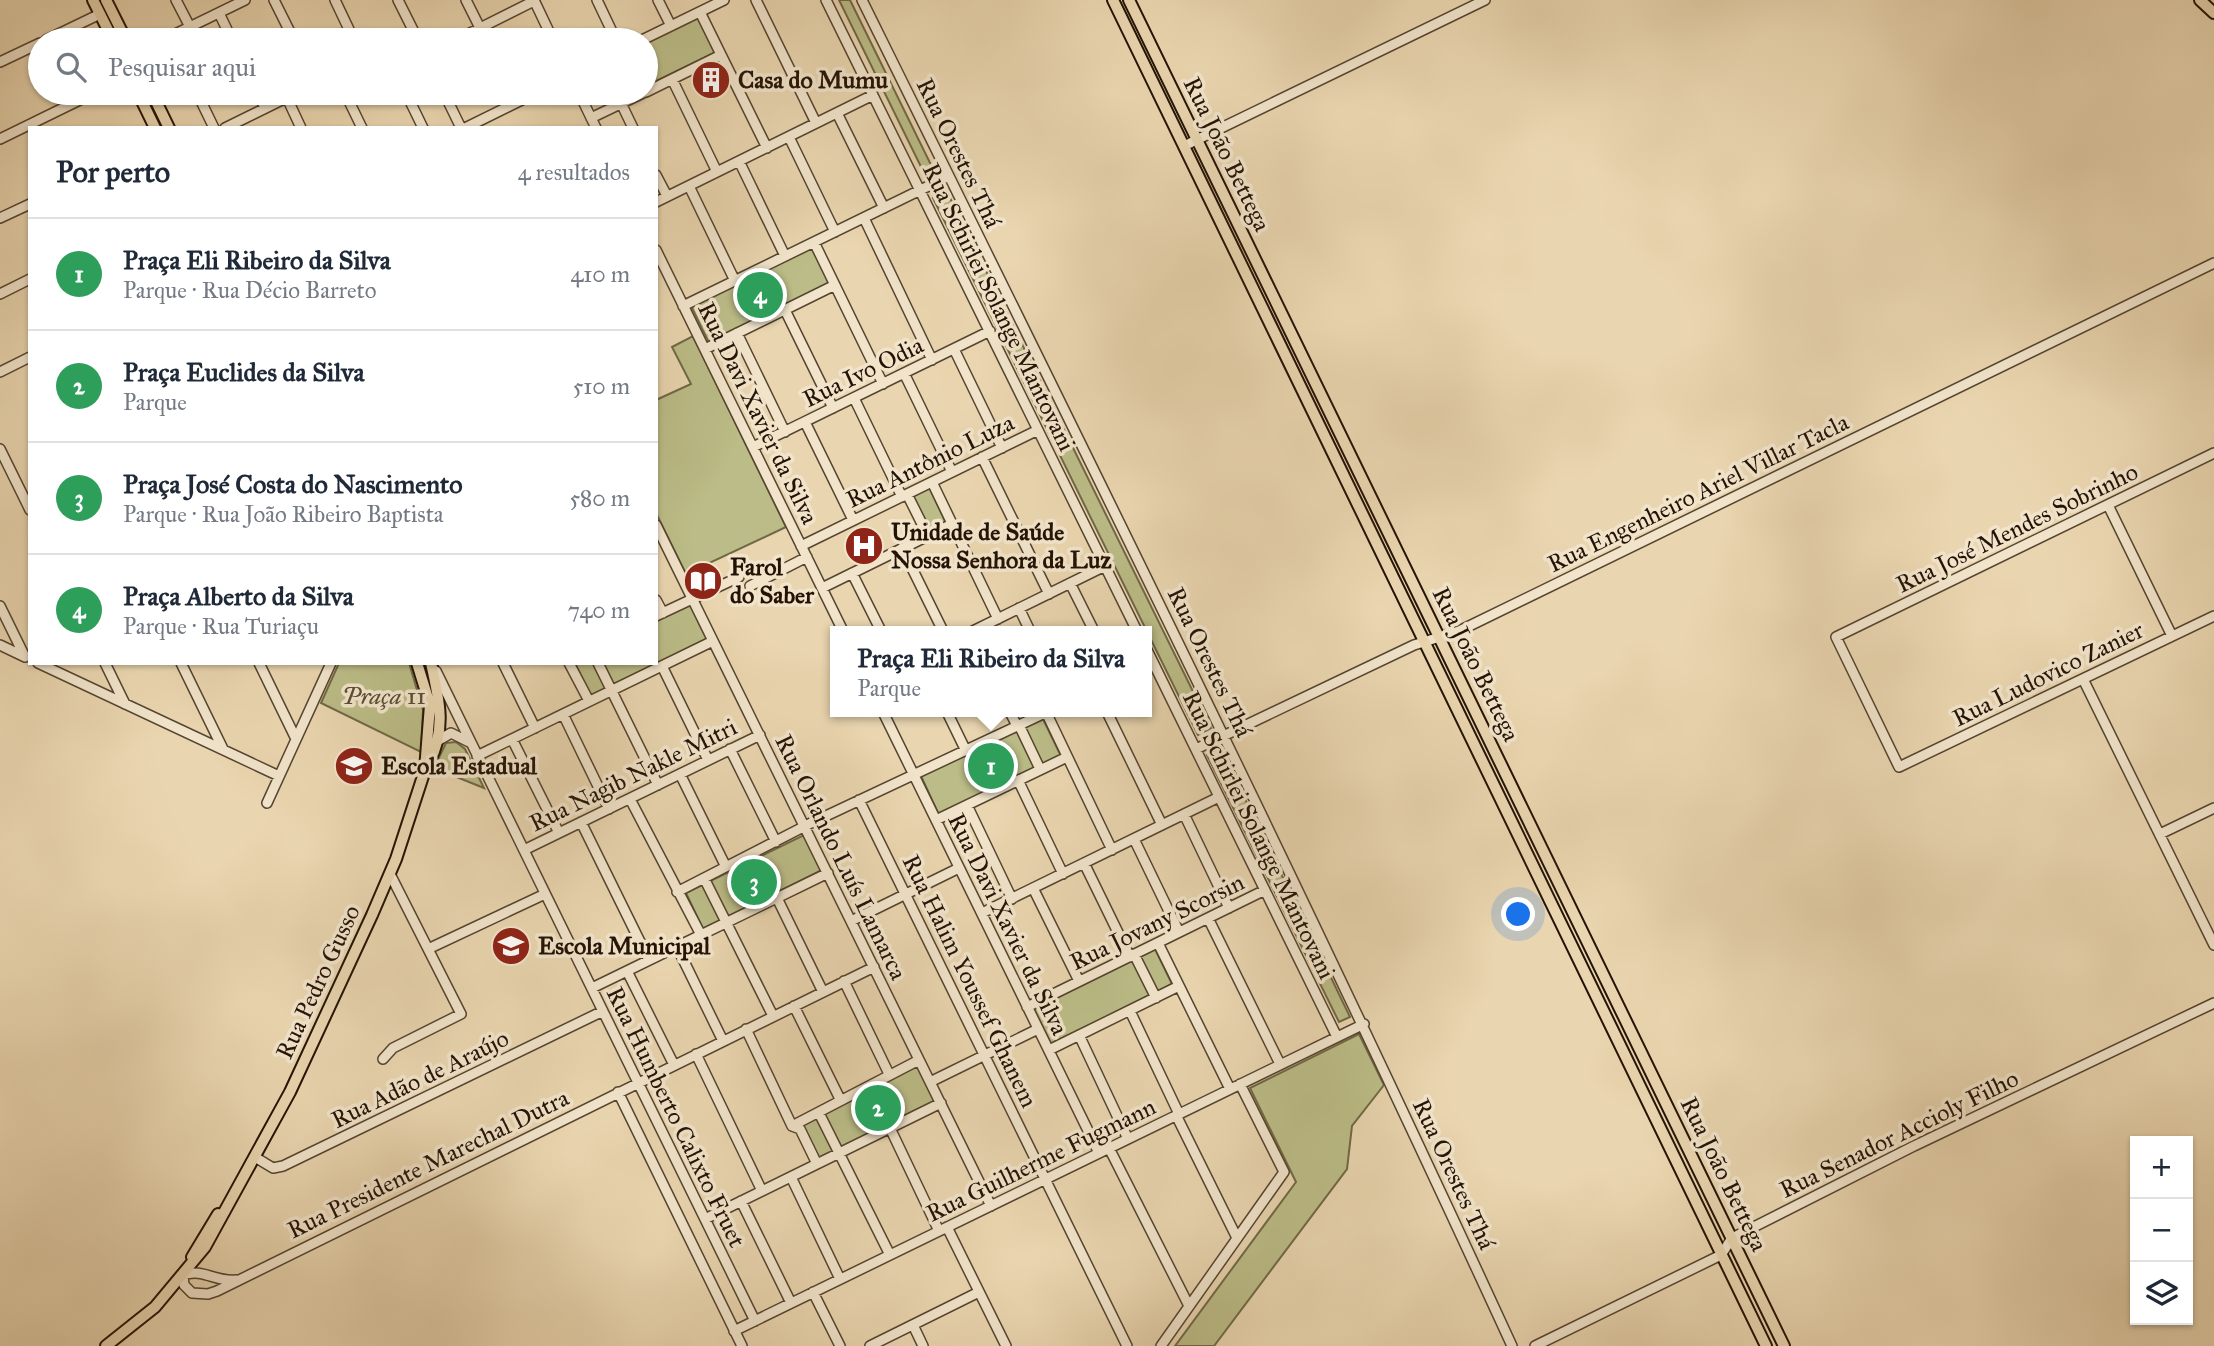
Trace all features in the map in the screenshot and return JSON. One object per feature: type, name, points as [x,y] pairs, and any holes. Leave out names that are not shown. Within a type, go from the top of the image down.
[{"type":"main road","points":[[93,0],[107,28]]},
{"type":"main road","points":[[106,0],[120,28]]},
{"type":"main road","name":"Rua João Bettega","points":[[1113,0],[1766,1346]]},
{"type":"main road","name":"Rua João Bettega","points":[[1129,0],[1784,1346]]},
{"type":"main road","points":[[2200,0],[2212,8]]},
{"type":"main road","points":[[144,105],[154,126]]},
{"type":"main road","points":[[158,105],[168,126]]},
{"type":"main road","points":[[1303,391],[1317,385]]},
{"type":"main road","name":"Rua Pedro Gusso","points":[[418,665],[430,705],[425,770]]},
{"type":"main road","name":"Rua Pedro Gusso","points":[[106,1346],[155,1307],[183,1275],[209,1226],[227,1203],[254,1157],[299,1074],[390,874],[425,770],[439,740],[440,707],[431,665]]},
{"type":"main road","points":[[1573,949],[1587,942]]},
{"type":"main road","points":[[1582,967],[1596,959]]},
{"type":"street","points":[[176,0],[190,27],[244,0]]},
{"type":"street","points":[[274,0],[288,28]]},
{"type":"street","points":[[335,0],[348,28]]},
{"type":"street","points":[[398,0],[412,28]]},
{"type":"street","points":[[466,0],[480,28]]},
{"type":"street","points":[[597,0],[610,28]]},
{"type":"street","points":[[659,0],[671,26]]},
{"type":"street","points":[[658,32],[722,0]]},
{"type":"street","points":[[756,0],[816,124]]},
{"type":"street","name":"Rua Schirlei Solange Mantovani","points":[[827,0],[1135,626]]},
{"type":"street","name":"Rua Orestes Thá","points":[[862,0],[1225,735],[1364,1024],[1512,1346]]},
{"type":"street","points":[[1184,146],[1485,0]]},
{"type":"street","points":[[482,28],[534,1],[547,28]]},
{"type":"street","points":[[699,12],[767,148]]},
{"type":"street","points":[[219,13],[226,28]]},
{"type":"street","points":[[71,28],[100,14]]},
{"type":"street","points":[[0,62],[28,49]]},
{"type":"street","points":[[658,86],[721,55]]},
{"type":"street","points":[[672,79],[717,172]]},
{"type":"street","points":[[658,201],[873,95]]},
{"type":"street","points":[[0,139],[69,105]]},
{"type":"street","points":[[203,105],[213,126]]},
{"type":"street","points":[[239,125],[271,105]]},
{"type":"street","points":[[291,105],[300,126]]},
{"type":"street","points":[[351,105],[361,126]]},
{"type":"street","points":[[412,105],[422,126]]},
{"type":"street","points":[[451,105],[462,126]]},
{"type":"street","points":[[467,126],[512,105]]},
{"type":"street","points":[[585,105],[595,126]]},
{"type":"street","points":[[592,118],[617,105]]},
{"type":"street","points":[[622,105],[632,126]]},
{"type":"street","points":[[838,113],[884,208]]},
{"type":"street","points":[[789,137],[835,232]]},
{"type":"street","points":[[739,162],[785,256]]},
{"type":"street","points":[[683,306],[949,176]]},
{"type":"street","points":[[658,178],[667,197]]},
{"type":"street","points":[[689,186],[735,281]]},
{"type":"street","points":[[0,218],[28,205]]},
{"type":"street","points":[[864,218],[932,360]]},
{"type":"street","points":[[814,242],[883,384]]},
{"type":"street","name":"Rua Davi Xavier da Silva","points":[[658,254],[841,626]]},
{"type":"street","name":"Rua Engenheiro Ariel Villar Tacla","points":[[1196,749],[1424,641],[1440,639],[2214,263]]},
{"type":"street","points":[[0,294],[28,280]]},
{"type":"street","points":[[705,349],[835,285]]},
{"type":"street","points":[[786,310],[833,408]]},
{"type":"street","name":"Rua Ivo Odia","points":[[753,447],[990,331]]},
{"type":"street","points":[[737,333],[785,432]]},
{"type":"street","points":[[954,349],[1002,448]]},
{"type":"street","points":[[0,372],[28,358]]},
{"type":"street","points":[[904,373],[953,472]]},
{"type":"street","points":[[854,398],[928,536]]},
{"type":"street","points":[[805,422],[853,520]]},
{"type":"street","name":"Rua Antônio Luza","points":[[801,546],[1038,430]]},
{"type":"street","points":[[0,449],[28,506]]},
{"type":"street","name":"Rua José Mendes Sobrinho","points":[[1899,767],[1836,637],[2214,453]]},
{"type":"street","points":[[982,457],[1049,594]]},
{"type":"street","points":[[932,482],[998,619]]},
{"type":"street","points":[[2108,505],[2172,636]]},
{"type":"street","points":[[822,588],[952,524]]},
{"type":"street","name":"Rua Orlando Luís Lamarca","points":[[658,529],[991,1206]]},
{"type":"street","points":[[902,548],[941,626]]},
{"type":"street","points":[[750,586],[807,558]]},
{"type":"street","points":[[983,626],[1105,566]]},
{"type":"street","points":[[852,573],[878,626]]},
{"type":"street","points":[[659,615],[739,577]]},
{"type":"street","points":[[1070,583],[1092,626]]},
{"type":"street","points":[[0,606],[27,658]]},
{"type":"street","points":[[1019,608],[1028,626]]},
{"type":"street","name":"Rua Ludovico Zanier","points":[[1899,767],[2214,616]]},
{"type":"street","points":[[477,756],[713,641]]},
{"type":"street","points":[[0,645],[27,658]]},
{"type":"street","points":[[42,665],[279,776]]},
{"type":"street","points":[[106,665],[125,704]]},
{"type":"street","points":[[182,665],[223,749]]},
{"type":"street","points":[[260,665],[296,739]]},
{"type":"street","points":[[267,803],[330,665]]},
{"type":"street","name":"Rua Humberto Calixto Fruet","points":[[432,665],[755,1321]]},
{"type":"street","points":[[504,665],[535,728]]},
{"type":"street","points":[[570,665],[589,701]]},
{"type":"street","points":[[599,665],[658,785]]},
{"type":"street","points":[[662,666],[708,760]]},
{"type":"street","name":"Rua Schirlei Solange Mantovani","points":[[1152,668],[1196,749],[1337,1037]]},
{"type":"street","points":[[2083,678],[2214,945]]},
{"type":"street","points":[[564,714],[609,809]]},
{"type":"street","name":"Rua Davi Xavier da Silva","points":[[885,717],[1099,1153]]},
{"type":"street","points":[[949,717],[966,751]]},
{"type":"street","points":[[1013,717],[1040,769]]},
{"type":"street","points":[[677,892],[859,800],[1037,717]]},
{"type":"street","points":[[1049,717],[1112,850]]},
{"type":"street","points":[[1109,717],[1162,825]]},
{"type":"street","points":[[439,740],[451,733],[471,743]]},
{"type":"street","name":"Rua Nagib Nakle Mitri","points":[[524,850],[760,735]]},
{"type":"street","points":[[512,739],[559,833]]},
{"type":"street","points":[[730,749],[776,842]]},
{"type":"street","points":[[936,820],[1066,757]]},
{"type":"street","points":[[680,774],[726,867]]},
{"type":"street","points":[[1018,780],[1063,874]]},
{"type":"street","points":[[982,914],[1219,797]]},
{"type":"street","points":[[629,799],[701,935]]},
{"type":"street","name":"Rua Halim Youssef Ghanem","points":[[859,800],[1127,1346]]},
{"type":"street","points":[[967,805],[1012,899]]},
{"type":"street","points":[[2160,834],[2214,808]]},
{"type":"street","points":[[1184,814],[1229,908]]},
{"type":"street","points":[[581,822],[649,960]]},
{"type":"street","points":[[1134,839],[1179,932]]},
{"type":"street","points":[[1084,863],[1156,998]]},
{"type":"street","points":[[851,921],[959,868]]},
{"type":"street","points":[[592,988],[828,873]]},
{"type":"street","points":[[383,1059],[393,1048],[461,1014],[390,874]]},
{"type":"street","points":[[704,878],[773,1016]]},
{"type":"street","points":[[1033,888],[1079,981]]},
{"type":"street","name":"Rua Jovany Scorsin","points":[[1027,1007],[1265,890]]},
{"type":"street","points":[[428,949],[545,894]]},
{"type":"street","points":[[777,898],[823,992]]},
{"type":"street","points":[[1208,918],[1280,1064]]},
{"type":"street","points":[[1158,943],[1230,1089]]},
{"type":"street","points":[[677,947],[723,1041]]},
{"type":"street","name":"Rua Presidente Marechal Dutra","points":[[183,1275],[187,1290],[198,1294],[217,1291],[874,967]]},
{"type":"street","points":[[627,971],[674,1065]]},
{"type":"street","points":[[844,981],[889,1074]]},
{"type":"street","points":[[1049,1050],[1180,986]]},
{"type":"street","name":"Rua Senador Accioly Filho","points":[[1732,1238],[1914,1146],[2214,1003]]},
{"type":"street","points":[[794,1006],[840,1099]]},
{"type":"street","points":[[1129,1010],[1237,1238]]},
{"type":"street","name":"Rua Adão de Araújo","points":[[254,1157],[273,1168],[283,1166],[603,1011]]},
{"type":"street","name":"Rua Guilherme Fugmann","points":[[734,1331],[1364,1024]]},
{"type":"street","points":[[930,1082],[1038,1029]]},
{"type":"street","points":[[746,1030],[792,1126],[800,1129],[817,1164]]},
{"type":"street","points":[[1079,1035],[1128,1139]]},
{"type":"street","points":[[696,1054],[762,1191]]},
{"type":"street","points":[[792,1126],[919,1060]]},
{"type":"street","points":[[1161,1346],[1284,1172],[1240,1084]]},
{"type":"street","points":[[618,1092],[742,1346]]},
{"type":"street","points":[[705,1219],[941,1103]]},
{"type":"street","points":[[819,1113],[890,1255]]},
{"type":"street","points":[[890,1128],[1006,1346]]},
{"type":"street","points":[[1109,1148],[1189,1306]]},
{"type":"street","points":[[791,1177],[840,1279]]},
{"type":"street","points":[[741,1201],[791,1303]]},
{"type":"street","points":[[1535,1346],[1721,1255],[1732,1238]]},
{"type":"street","points":[[183,1275],[198,1271],[218,1281],[236,1280]]},
{"type":"street","points":[[813,1292],[840,1346]]},
{"type":"street","points":[[870,1346],[979,1292]]},
{"type":"street","points":[[913,1325],[923,1346]]},
{"type":"green space","points":[[839,0],[850,0],[935,173],[926,177]]},
{"type":"green space","points":[[699,17],[716,52],[658,80],[658,36]]},
{"type":"green space","points":[[947,192],[1211,728],[1198,735],[1152,642],[1152,626],[1144,626],[933,198]]},
{"type":"green space","points":[[812,247],[830,285],[709,343],[691,306]]},
{"type":"green space","points":[[693,336],[786,527],[686,574],[658,517],[658,399],[691,384],[672,347]]},
{"type":"green space","points":[[929,487],[946,523],[930,531],[912,495]]},
{"type":"green space","points":[[690,604],[708,640],[658,664],[658,619]]},
{"type":"green space","name":"Praça 11","points":[[338,665],[410,665],[423,710],[421,752],[321,703]]},
{"type":"green space","points":[[576,665],[657,665],[591,697]]},
{"type":"green space","points":[[1042,717],[1061,756],[939,815],[921,776]]},
{"type":"green space","points":[[456,742],[465,749],[484,788],[434,768],[446,743]]},
{"type":"green space","points":[[1221,749],[1350,1017],[1339,1022],[1207,755]]},
{"type":"green space","points":[[804,835],[822,870],[703,929],[686,893]]},
{"type":"green space","points":[[1155,949],[1172,984],[1051,1044],[1034,1009]]},
{"type":"green space","points":[[1359,1034],[1384,1085],[1352,1126],[1347,1169],[1214,1346],[1175,1346],[1296,1182],[1250,1088]]},
{"type":"green space","points":[[918,1065],[935,1101],[818,1159],[801,1126]]},
{"type":"place","name":"Casa do Mumu","points":[[711,80]]},
{"type":"place","name":"Praça Alberto da Silva","points":[[760,295]]},
{"type":"place","name":"Unidade de Saúde Nossa Senhora da Luz","points":[[864,546]]},
{"type":"place","name":"Farol do Saber","points":[[703,581]]},
{"type":"place","name":"Escola Estadual","points":[[354,766]]},
{"type":"place","name":"Praça Eli Ribeiro da Silva","points":[[991,766]]},
{"type":"place","name":"Praça José Costa do Nascimento","points":[[754,882]]},
{"type":"place","name":"Escola Municipal","points":[[511,946]]},
{"type":"place","name":"Praça Euclides da Silva","points":[[878,1108]]}]
